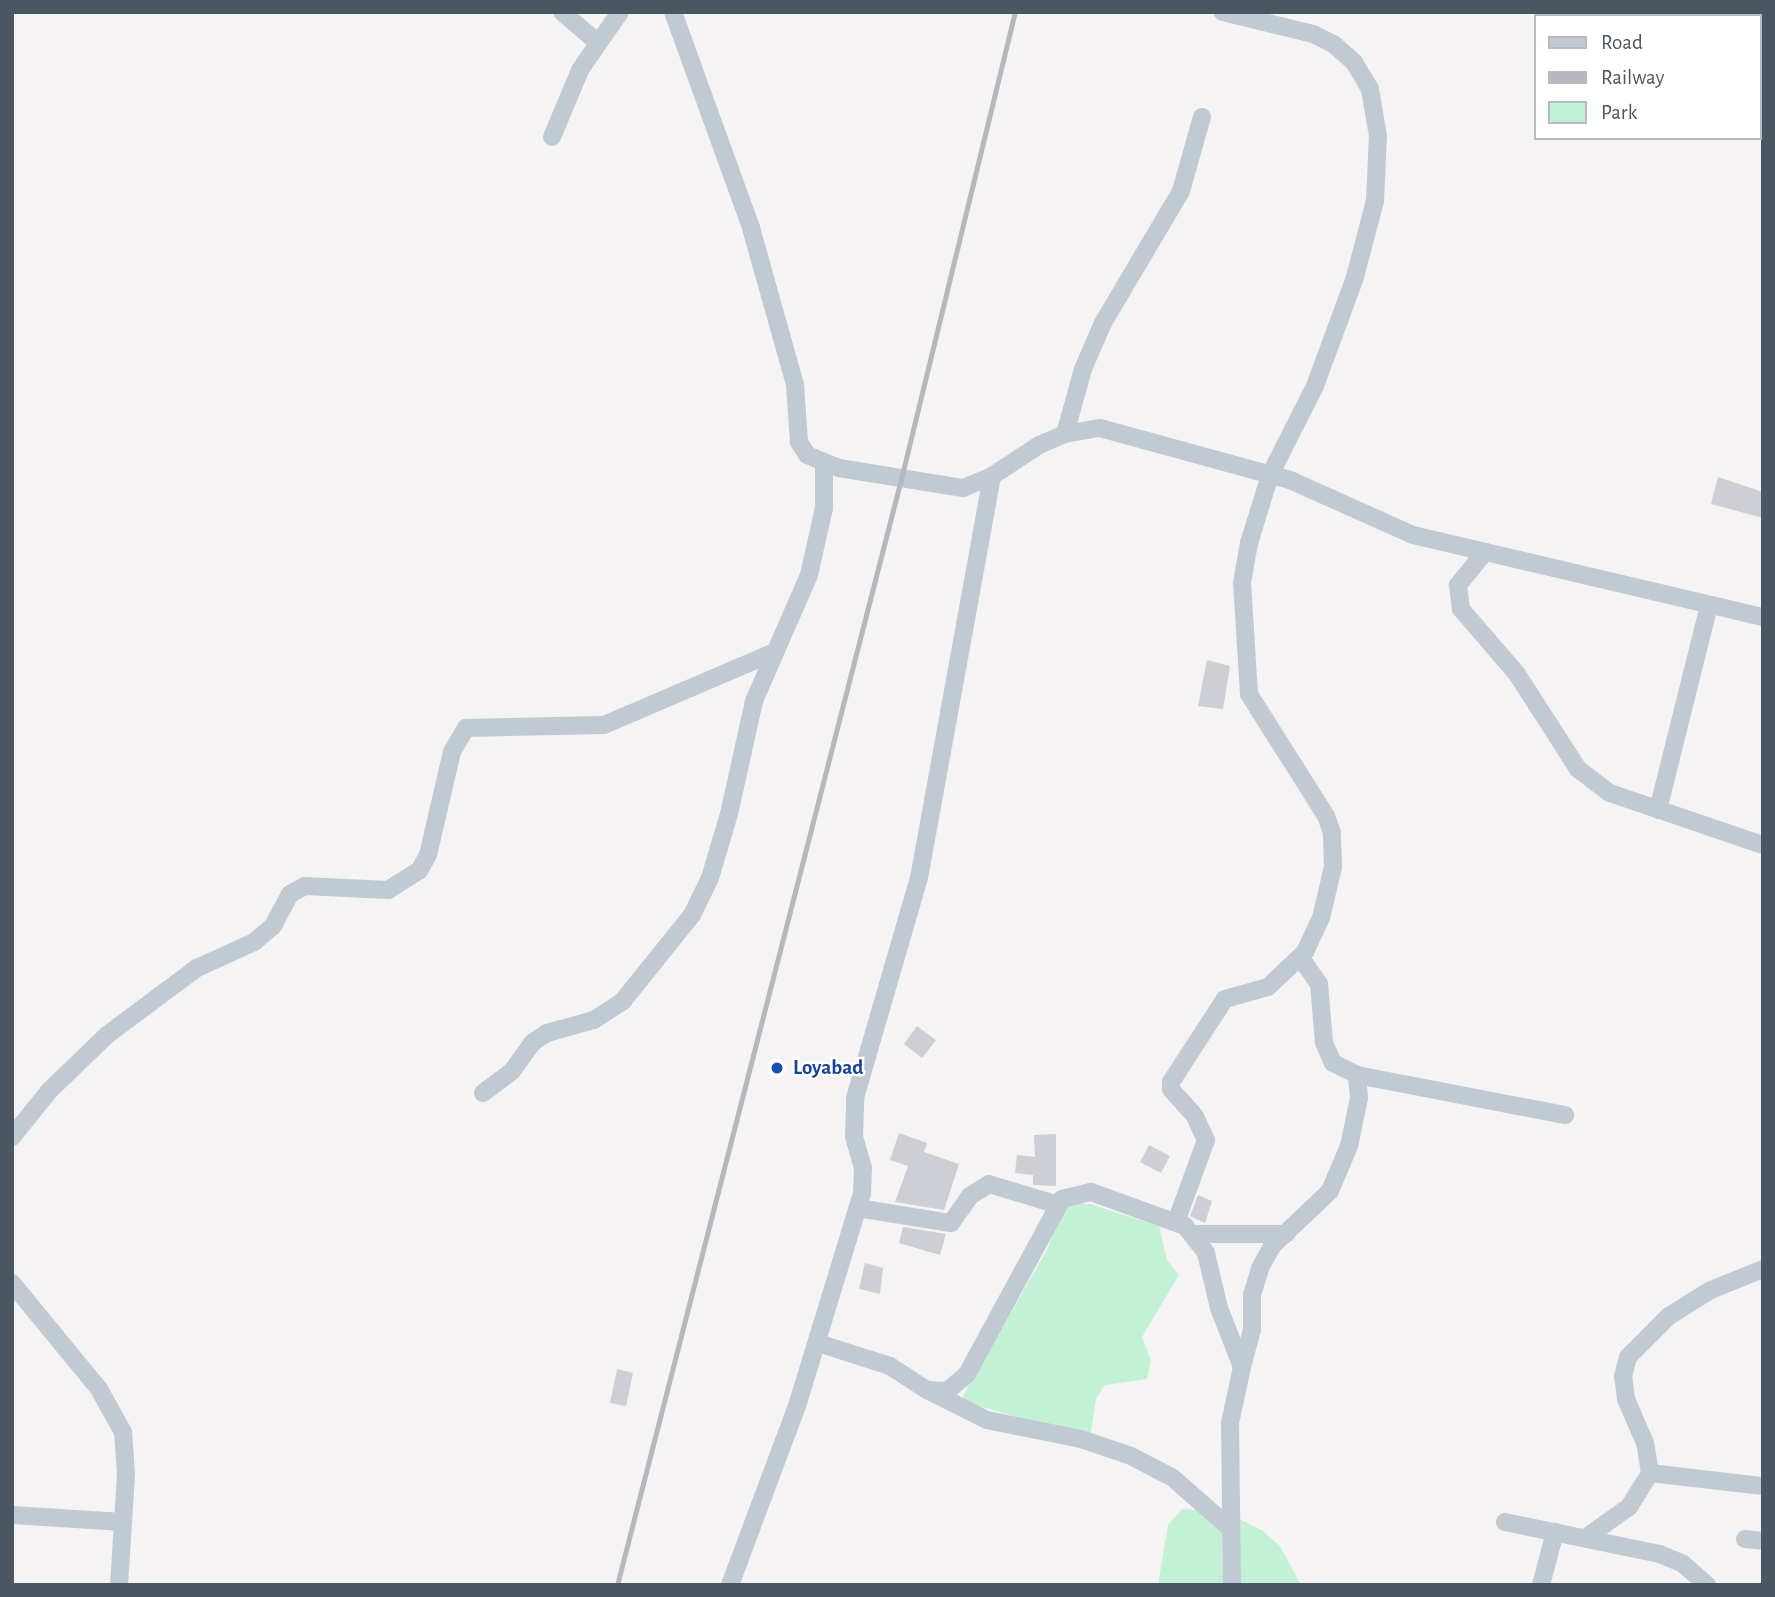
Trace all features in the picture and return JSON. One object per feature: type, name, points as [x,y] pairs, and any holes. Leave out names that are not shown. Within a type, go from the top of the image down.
[{"type":"street","points":[[562,12],[596,41]]},
{"type":"street","points":[[552,137],[562,107],[596,41],[620,12]]},
{"type":"street","points":[[673,12],[751,228],[795,385],[799,442],[807,456],[824,464],[963,488],[992,476],[1065,434],[1100,428],[1137,435],[1290,480],[1379,517],[1413,535],[1763,617]]},
{"type":"street","points":[[1177,1222],[1206,1140],[1195,1116],[1171,1090],[1171,1082],[1225,999],[1268,987],[1301,958],[1321,918],[1333,848],[1319,803],[1255,710],[1245,673],[1244,564],[1270,475],[1315,386],[1355,277],[1375,201],[1378,136],[1370,89],[1354,62],[1333,44],[1313,34],[1223,12]]},
{"type":"street","points":[[1065,434],[1083,369],[1103,323],[1181,191],[1202,117]]},
{"type":"street","points":[[483,1093],[512,1071],[539,1038],[594,1020],[622,1002],[692,915],[718,853],[754,701],[772,653],[809,575],[824,508],[824,464]]},
{"type":"street","points":[[730,1585],[818,1343],[858,1208],[863,1168],[853,1136],[855,1098],[919,878],[992,476]]},
{"type":"street","points":[[1485,552],[1458,585],[1461,609],[1517,674],[1578,769],[1610,793],[1763,845]]},
{"type":"street","points":[[1658,810],[1709,605]]},
{"type":"street","points":[[12,1137],[49,1091],[107,1035],[188,974],[254,943],[273,926],[290,894],[305,886],[388,890],[419,871],[428,855],[452,752],[466,728],[604,725],[772,653]]},
{"type":"street","points":[[1301,958],[1318,984],[1321,1028],[1328,1053],[1334,1063],[1357,1075],[1565,1115]]},
{"type":"street","points":[[1232,1585],[1230,1423],[1252,1331],[1256,1280],[1272,1246],[1321,1202],[1341,1170],[1359,1098],[1357,1075]]},
{"type":"street","points":[[858,1208],[951,1223],[970,1196],[989,1184],[1058,1205]]},
{"type":"street","points":[[928,1390],[947,1391],[967,1374],[1058,1205],[1068,1195],[1091,1192],[1177,1222],[1195,1234],[1206,1253],[1219,1308],[1242,1367]]},
{"type":"street","points":[[1195,1234],[1286,1234]]},
{"type":"street","points":[[1585,1538],[1629,1507],[1650,1473],[1645,1443],[1626,1399],[1623,1376],[1628,1357],[1669,1316],[1710,1290],[1763,1269]]},
{"type":"street","points":[[12,1283],[114,1411],[123,1432],[126,1474],[118,1585]]},
{"type":"street","points":[[818,1343],[890,1366],[928,1390],[987,1420],[1081,1439],[1132,1456],[1173,1478],[1230,1528]]},
{"type":"street","points":[[1650,1473],[1763,1486]]},
{"type":"street","points":[[12,1515],[123,1522]]},
{"type":"street","points":[[1505,1522],[1660,1554],[1683,1564],[1707,1585]]},
{"type":"street","points":[[1541,1585],[1555,1532]]},
{"type":"green space","points":[[1062,1204],[1090,1204],[1159,1226],[1167,1260],[1179,1275],[1142,1337],[1151,1360],[1147,1379],[1105,1385],[1096,1399],[1090,1437],[960,1401],[1048,1248]]},
{"type":"green space","points":[[1182,1509],[1227,1513],[1263,1531],[1280,1546],[1301,1585],[1158,1585],[1168,1525]]},
{"type":"building","points":[[1718,477],[1763,492],[1763,518],[1711,504]]},
{"type":"building","points":[[1207,660],[1230,666],[1223,709],[1198,706]]},
{"type":"building","points":[[917,1026],[936,1040],[922,1058],[904,1044]]},
{"type":"building","points":[[899,1133],[927,1143],[924,1152],[959,1164],[944,1210],[895,1202],[908,1166],[890,1160]]},
{"type":"building","points":[[1056,1134],[1056,1186],[1033,1185],[1033,1175],[1015,1173],[1017,1155],[1035,1157],[1034,1135]]},
{"type":"building","points":[[1149,1145],[1170,1156],[1161,1173],[1140,1162]]},
{"type":"building","points":[[1198,1195],[1212,1201],[1205,1223],[1190,1216]]},
{"type":"building","points":[[903,1227],[946,1234],[940,1255],[899,1243]]},
{"type":"building","points":[[865,1263],[883,1268],[880,1294],[859,1289]]},
{"type":"building","points":[[617,1369],[633,1373],[626,1406],[610,1403]]},
{"type":"railway","points":[[617,1585],[901,479],[1015,12]]},
{"type":"place","name":"Loyabad","points":[[777,1068]]}]
